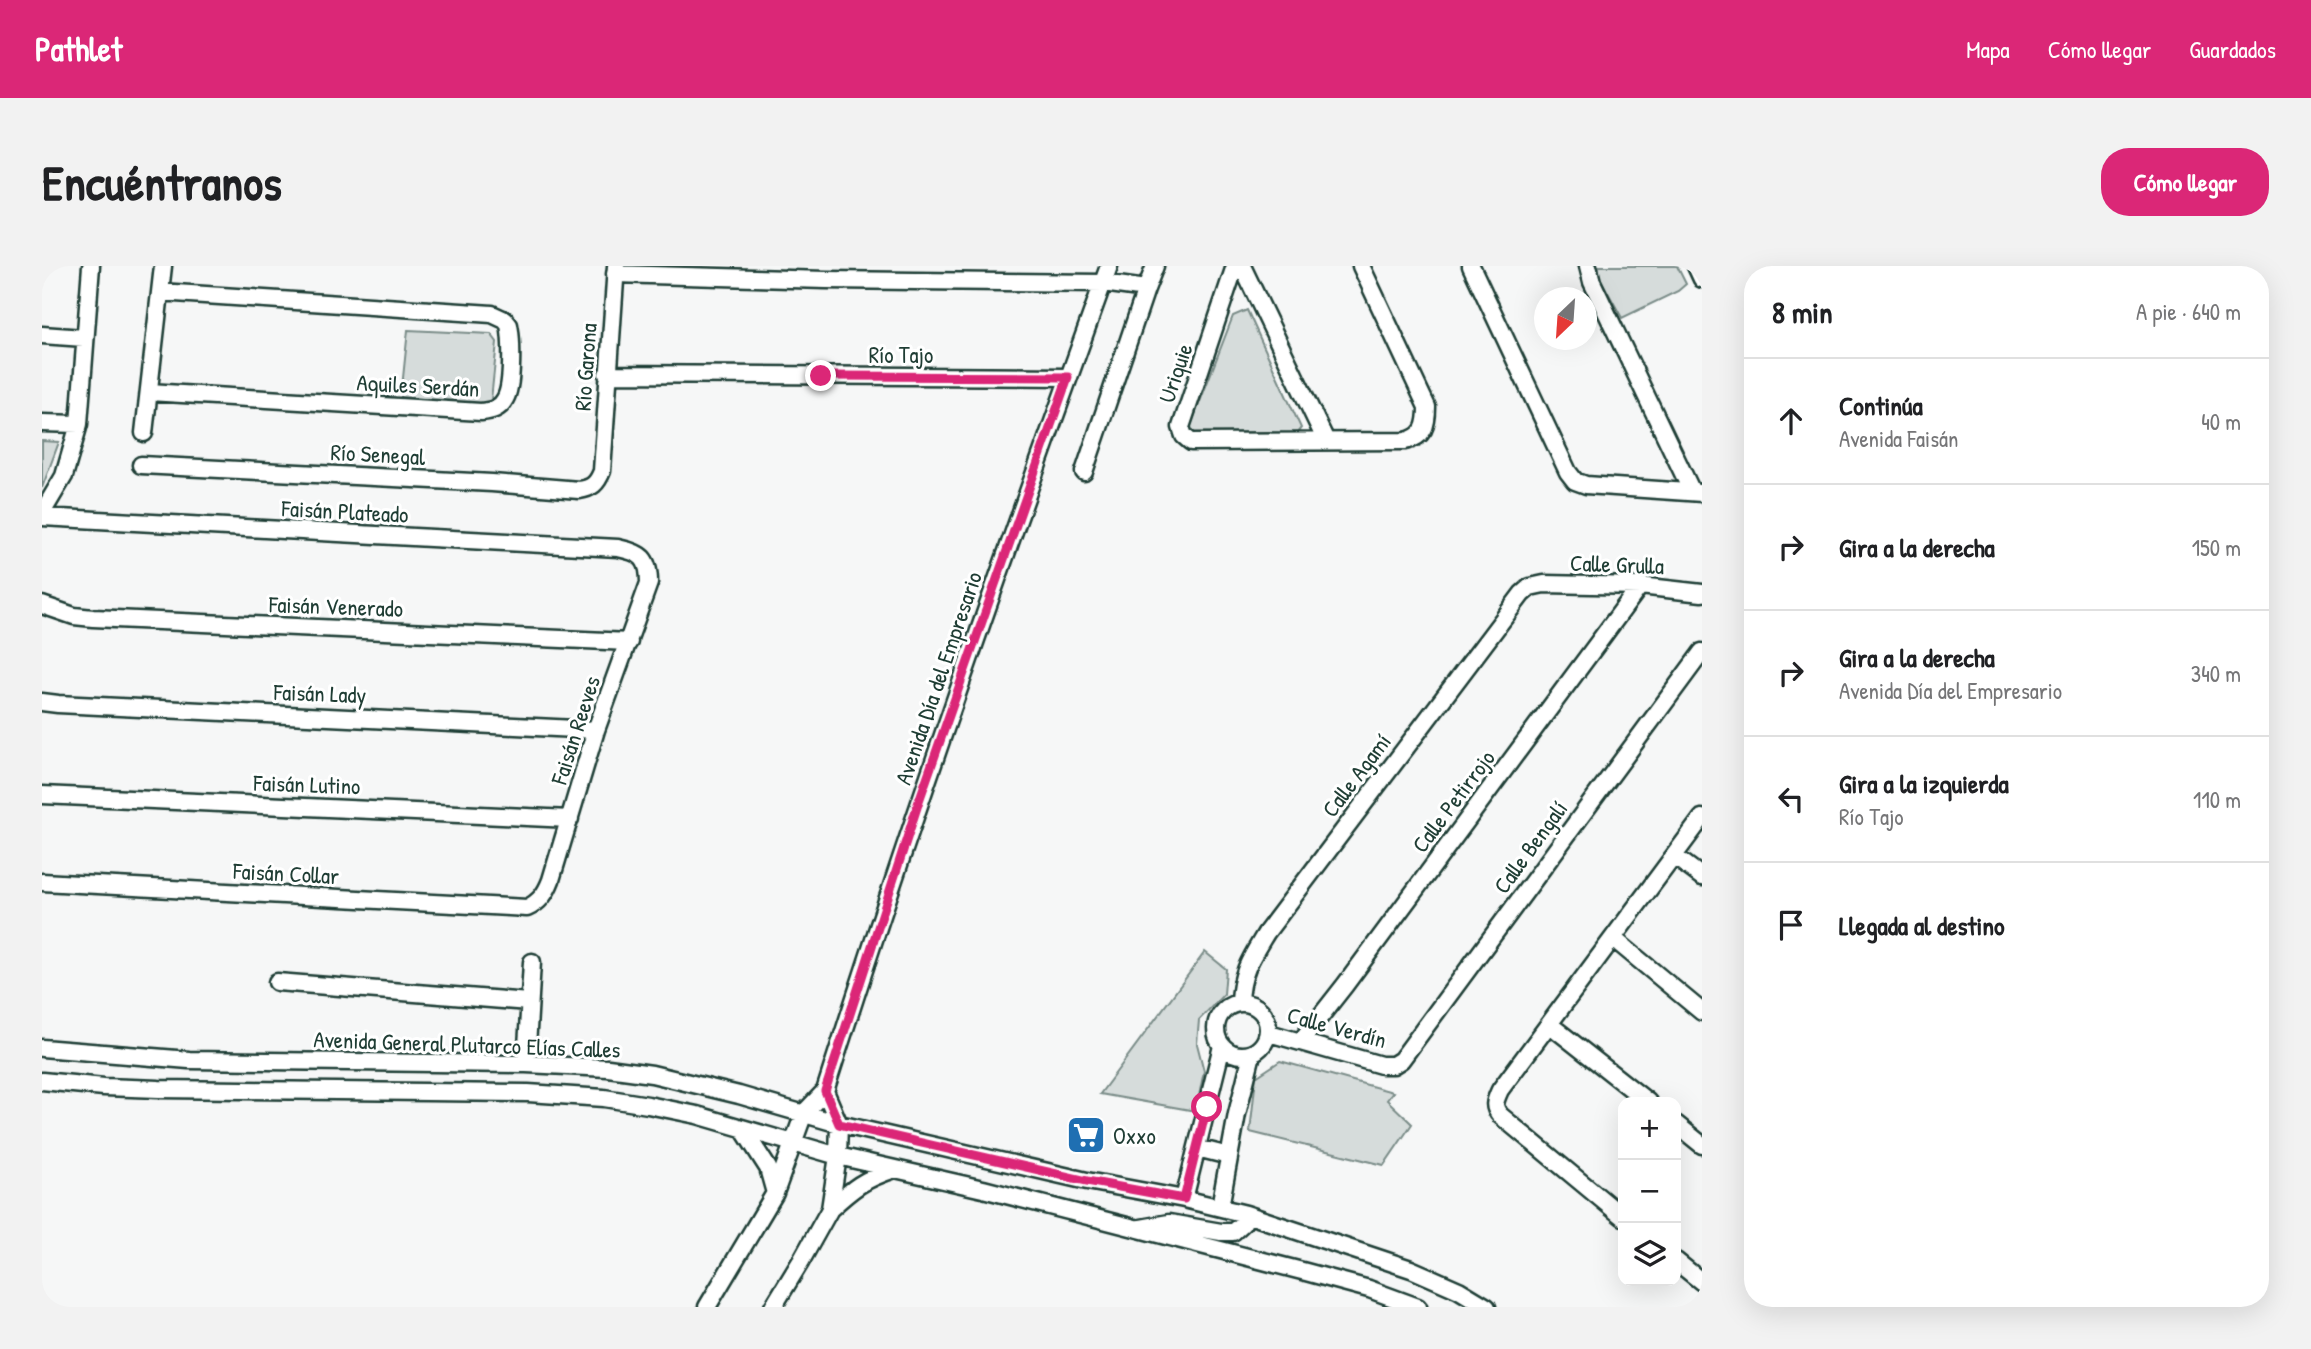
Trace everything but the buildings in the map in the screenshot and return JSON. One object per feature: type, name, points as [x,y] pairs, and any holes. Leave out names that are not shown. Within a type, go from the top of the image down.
[{"type":"street","points":[[42,515],[64,476],[79,424],[91,266]]},
{"type":"street","points":[[144,433],[163,266]]},
{"type":"street","name":"Avenida Día del Empresario","points":[[707,1307],[775,1194],[804,1113],[825,1091],[919,801],[1109,266]]},
{"type":"street","points":[[1084,472],[1155,266]]},
{"type":"street","name":"Uriquie","points":[[1235,266],[1181,427],[1184,436],[1191,442],[1405,441],[1424,432],[1427,408],[1361,266]]},
{"type":"street","points":[[1242,266],[1326,441]]},
{"type":"street","points":[[1471,266],[1567,471],[1575,481],[1586,485],[1697,492]]},
{"type":"street","points":[[1588,266],[1592,282],[1697,492]]},
{"type":"street","points":[[1696,266],[1702,278]]},
{"type":"street","points":[[615,270],[826,280],[1103,283],[1146,289]]},
{"type":"street","name":"Río Garona","points":[[601,471],[615,270]]},
{"type":"street","name":"Aquiles Serdán","points":[[149,392],[481,412],[498,407],[505,400],[509,383],[509,325],[492,314],[160,292]]},
{"type":"street","points":[[42,335],[84,338]]},
{"type":"street","name":"Río Tajo","points":[[607,374],[1068,377]]},
{"type":"street","points":[[42,423],[79,424]]},
{"type":"street","name":"Río Senegal","points":[[141,465],[492,482],[579,490],[590,489],[598,481],[601,471]]},
{"type":"street","name":"Faisán Plateado","points":[[42,515],[618,548],[644,557]]},
{"type":"street","name":"Faisán Reeves","points":[[527,908],[537,904],[546,893],[596,730],[649,583],[649,570],[644,557]]},
{"type":"street","name":"Calle Grulla","points":[[1531,587],[1544,584],[1640,586],[1702,593]]},
{"type":"street","name":"Calle Petirrojo","points":[[1300,1041],[1345,985],[1640,586]]},
{"type":"street","name":"Calle Agamí","points":[[1240,1002],[1241,982],[1248,962],[1266,933],[1522,594],[1531,587]]},
{"type":"street","name":"Faisán Venerado","points":[[42,605],[93,618],[629,642]]},
{"type":"street","name":"Calle Bengalí","points":[[1393,1065],[1401,1060],[1702,652]]},
{"type":"street","name":"Faisán Lady","points":[[42,702],[596,730]]},
{"type":"street","name":"Faisán Lutino","points":[[42,795],[570,819]]},
{"type":"street","points":[[1618,1213],[1495,1110],[1494,1102],[1500,1090],[1702,818]]},
{"type":"street","points":[[1674,856],[1702,877]]},
{"type":"street","name":"Faisán Collar","points":[[42,882],[527,908]]},
{"type":"street","points":[[1614,939],[1702,1012]]},
{"type":"street","points":[[526,1064],[533,962]]},
{"type":"street","points":[[277,982],[529,1002]]},
{"type":"street","points":[[1240,1002],[1256,1006],[1266,1017],[1269,1033],[1263,1045],[1252,1054],[1236,1055],[1222,1046],[1216,1036],[1216,1024],[1220,1014],[1229,1006],[1240,1002]]},
{"type":"street","points":[[1549,1024],[1642,1097]]},
{"type":"street","name":"Calle Verdín","points":[[1269,1033],[1381,1065],[1393,1065]]},
{"type":"street","points":[[1184,1199],[1222,1046]]},
{"type":"street","name":"Avenida General Plutarco Elías Calles","points":[[42,1048],[189,1060],[526,1064],[608,1068],[652,1074],[839,1124],[1087,1181],[1246,1214],[1411,1269],[1459,1290],[1488,1307]]},
{"type":"street","points":[[1220,1207],[1228,1156],[1252,1054]]},
{"type":"street","points":[[242,1089],[257,1077],[265,1062]]},
{"type":"street","name":"Avenida General Plutarco Elías Calles","points":[[42,1081],[104,1087],[528,1093],[604,1098],[697,1115],[838,1156],[983,1189],[1356,1286],[1418,1307]]},
{"type":"street","points":[[825,1091],[839,1124],[838,1156],[830,1209]]},
{"type":"street","points":[[1681,1128],[1702,1145]]},
{"type":"street","points":[[743,1129],[768,1168],[775,1194]]},
{"type":"street","points":[[1197,1148],[1228,1156]]},
{"type":"street","points":[[773,1307],[830,1209],[853,1187],[871,1176],[896,1169]]},
{"type":"street","points":[[1136,1229],[1169,1223],[1233,1232],[1243,1223],[1246,1214]]},
{"type":"street","points":[[1681,1265],[1702,1282]]},
{"type":"shaded area","points":[[1599,266],[1677,266],[1686,284],[1678,291],[1622,318],[1599,276]]},
{"type":"shaded area","points":[[1247,310],[1301,428],[1292,439],[1188,433],[1233,316]]},
{"type":"shaded area","points":[[408,330],[491,334],[497,342],[491,400],[485,405],[401,397]]},
{"type":"shaded area","points":[[42,441],[59,442],[42,488]]},
{"type":"shaded area","points":[[1205,952],[1226,969],[1224,994],[1199,1020],[1197,1044],[1204,1071],[1196,1111],[1100,1094]]},
{"type":"shaded area","points":[[1280,1061],[1393,1092],[1387,1100],[1412,1124],[1384,1165],[1250,1132],[1256,1077]]},
{"type":"place","name":"Oxxo","points":[[1086,1135]]},
{"type":"route","points":[[821,376],[1068,377],[919,801],[825,1091],[839,1124],[1087,1181],[1184,1199],[1207,1107]]}]
